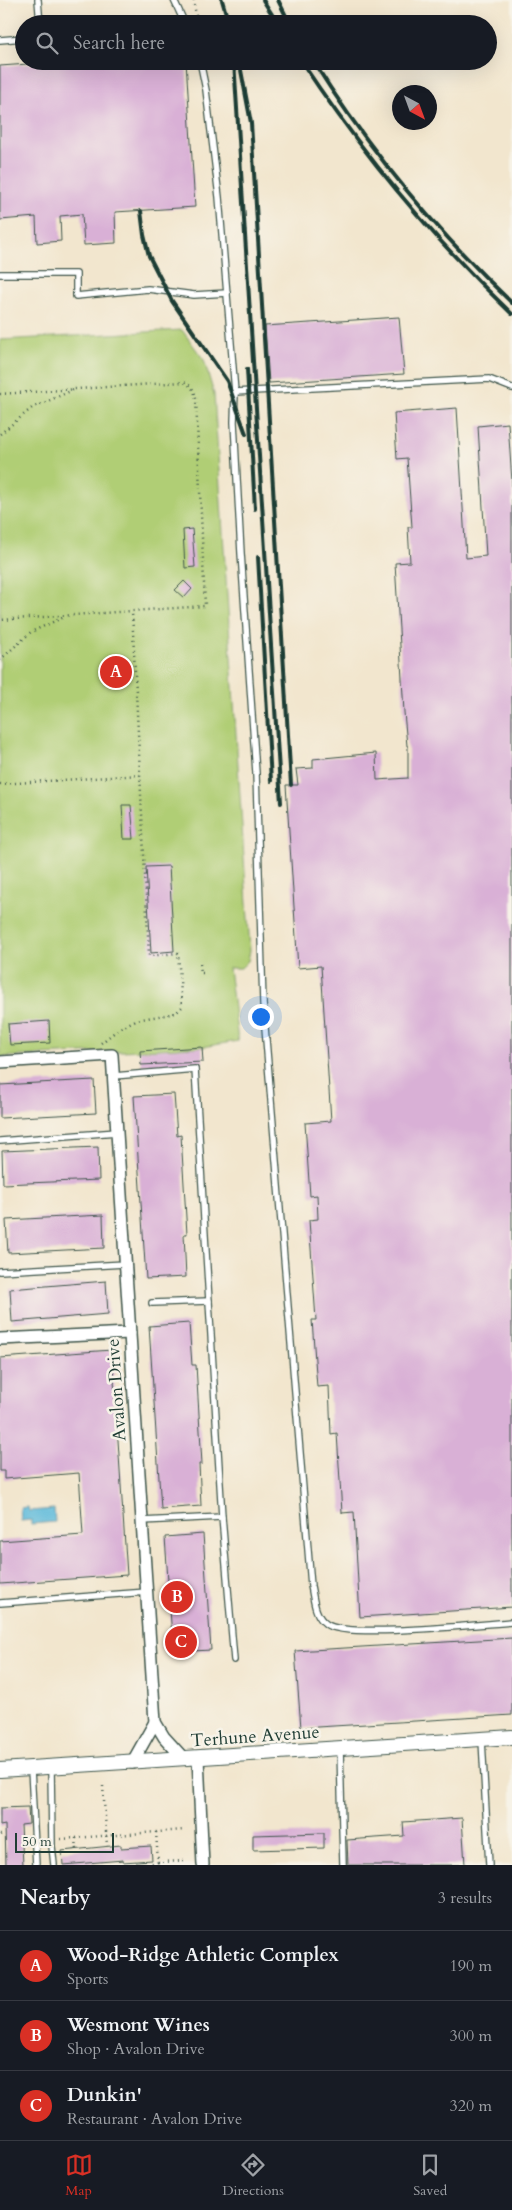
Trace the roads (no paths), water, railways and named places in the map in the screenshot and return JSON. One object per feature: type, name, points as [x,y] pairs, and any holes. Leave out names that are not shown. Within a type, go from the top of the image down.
[{"type":"street","name":"Avalon Drive","points":[[0,1062],[112,1055],[155,1722]]},
{"type":"street","points":[[0,1339],[130,1333]]},
{"type":"street","points":[[132,1763],[155,1722],[164,1737],[184,1759]]},
{"type":"street","name":"Terhune Avenue","points":[[0,1770],[512,1738]]},
{"type":"street","points":[[198,1758],[204,1865]]},
{"type":"lane","points":[[38,0],[39,15]]},
{"type":"lane","points":[[174,0],[181,15]]},
{"type":"lane","points":[[0,40],[15,39]]},
{"type":"lane","points":[[202,70],[218,187],[228,293],[235,392],[234,422],[241,554],[256,773],[263,1003],[315,1608],[321,1620],[327,1626],[347,1631],[512,1622]]},
{"type":"lane","points":[[0,274],[76,274],[76,296],[148,289],[194,295],[228,293]]},
{"type":"lane","points":[[235,392],[489,379],[512,388]]},
{"type":"lane","points":[[114,1076],[195,1069],[222,1517],[234,1660]]},
{"type":"lane","points":[[0,1141],[117,1132]]},
{"type":"lane","points":[[0,1271],[126,1264]]},
{"type":"lane","points":[[152,1303],[209,1301]]},
{"type":"lane","points":[[142,1521],[222,1517]]},
{"type":"lane","points":[[0,1603],[146,1592]]},
{"type":"lane","points":[[482,1740],[489,1865]]},
{"type":"lane","points":[[340,1748],[343,1865]]},
{"type":"lane","points":[[51,1767],[54,1865]]},
{"type":"lane","points":[[31,1769],[36,1865]]},
{"type":"water","points":[[28,1507],[29,1511],[54,1509],[55,1522],[31,1524],[31,1520],[21,1521],[20,1508]]},
{"type":"railway","points":[[222,0],[226,15]]},
{"type":"railway","points":[[263,0],[272,15]]},
{"type":"railway","points":[[278,0],[286,15]]},
{"type":"railway","points":[[235,70],[281,803]]},
{"type":"railway","points":[[241,70],[251,123],[291,785]]},
{"type":"railway","points":[[307,70],[348,129],[399,194],[482,285],[512,314]]},
{"type":"railway","points":[[319,70],[357,126],[405,188],[430,218],[512,303]]},
{"type":"railway","points":[[141,211],[149,256],[172,301],[227,381],[246,434]]},
{"type":"railway","points":[[247,369],[255,509]]},
{"type":"railway","points":[[258,557],[271,781]]},
{"type":"place","name":"Wood-Ridge Athletic Complex","points":[[116,672]]},
{"type":"place","name":"Wesmont Wines","points":[[177,1597]]},
{"type":"place","name":"Dunkin'","points":[[181,1642]]}]
